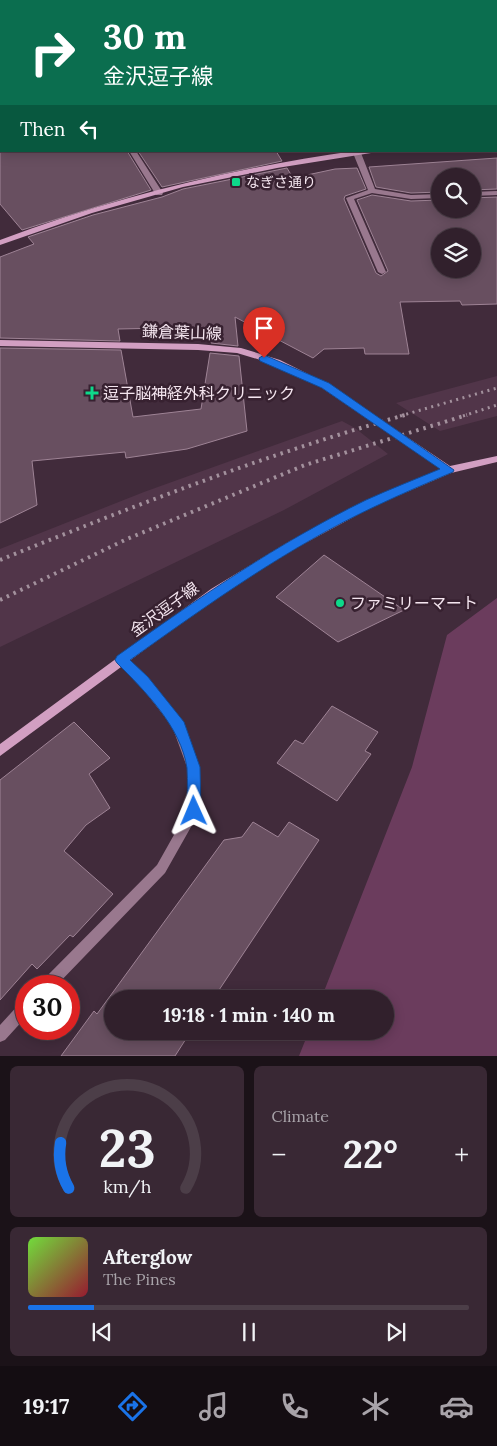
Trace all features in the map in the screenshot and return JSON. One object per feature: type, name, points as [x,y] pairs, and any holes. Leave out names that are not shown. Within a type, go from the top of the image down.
[{"type":"main road","points":[[0,243],[101,208],[159,193],[222,178],[364,152]]},
{"type":"main road","name":"鎌倉葉山線","points":[[0,343],[198,347],[238,350],[277,362],[325,386],[449,470]]},
{"type":"main road","name":"金沢逗子線","points":[[0,751],[215,592],[294,544],[371,503],[449,470],[497,460]]},
{"type":"street","points":[[133,152],[159,193]]},
{"type":"street","points":[[357,153],[372,191]]},
{"type":"street","points":[[382,272],[350,198],[372,191],[411,197],[431,196]]},
{"type":"street","points":[[481,194],[497,193]]},
{"type":"street","points":[[58,975],[161,869],[194,811],[193,767],[177,722],[143,681],[122,660]]},
{"type":"street","points":[[0,1035],[15,1019]]},
{"type":"shaded area","points":[[497,376],[497,416],[440,431],[396,403]]},
{"type":"shaded area","points":[[342,421],[355,428],[388,454],[284,510],[0,647],[0,549],[144,492]]},
{"type":"shaded area","points":[[497,598],[497,1056],[299,1056],[305,1040],[394,1040],[394,990],[325,990],[412,767],[447,635]]},
{"type":"building","points":[[0,152],[128,152],[151,190],[22,230],[0,204]]},
{"type":"building","points":[[139,152],[277,152],[282,161],[162,187]]},
{"type":"building","points":[[497,158],[497,189],[481,190],[481,168],[431,168],[431,192],[411,193],[376,187],[369,167]]},
{"type":"building","points":[[287,168],[293,178],[335,169],[357,168],[366,189],[345,196],[344,199],[376,273],[381,276],[388,271],[357,200],[372,195],[411,201],[431,200],[431,218],[481,218],[481,198],[497,197],[497,304],[462,305],[460,301],[400,302],[409,354],[365,354],[364,348],[324,349],[313,358],[235,317],[238,346],[211,343],[214,327],[118,329],[120,341],[0,338],[0,257],[34,244],[28,237],[93,215],[162,197],[183,189]]},
{"type":"building","points":[[0,348],[121,350],[133,417],[201,409],[210,353],[239,356],[247,431],[187,449],[126,458],[125,452],[32,461],[37,505],[0,523]]},
{"type":"building","name":"ファミリーマート","points":[[324,555],[404,610],[338,642],[276,597]]},
{"type":"building","points":[[332,706],[378,732],[365,751],[371,754],[337,801],[277,763],[295,740],[303,744]]},
{"type":"building","points":[[74,722],[110,758],[89,774],[110,808],[86,825],[64,851],[113,894],[73,937],[70,935],[37,969],[32,964],[22,975],[15,975],[15,983],[0,1000],[0,780]]},
{"type":"building","points":[[253,822],[278,837],[289,822],[319,840],[219,990],[115,990],[224,840],[242,837]]},
{"type":"building","points":[[104,1004],[104,1040],[185,1040],[175,1056],[61,1056],[73,1040],[80,1040],[80,1030],[94,1011],[97,1014]]},
{"type":"railway","points":[[400,416],[497,388]]},
{"type":"railway","points":[[463,416],[497,405]]},
{"type":"railway","points":[[0,560],[100,520],[251,464],[405,415]]},
{"type":"railway","points":[[0,600],[127,539],[305,465],[467,415]]},
{"type":"place","name":"なぎさ通り","points":[[236,182]]},
{"type":"place","name":"逗子脳神経外科クリニック","points":[[92,393]]},
{"type":"place","name":"ファミリーマート","points":[[340,603]]},
{"type":"route","points":[[194,811],[193,767],[177,722],[143,681],[122,660],[215,592],[294,544],[371,503],[449,470],[399,434],[325,386],[277,362],[264,358]]}]
